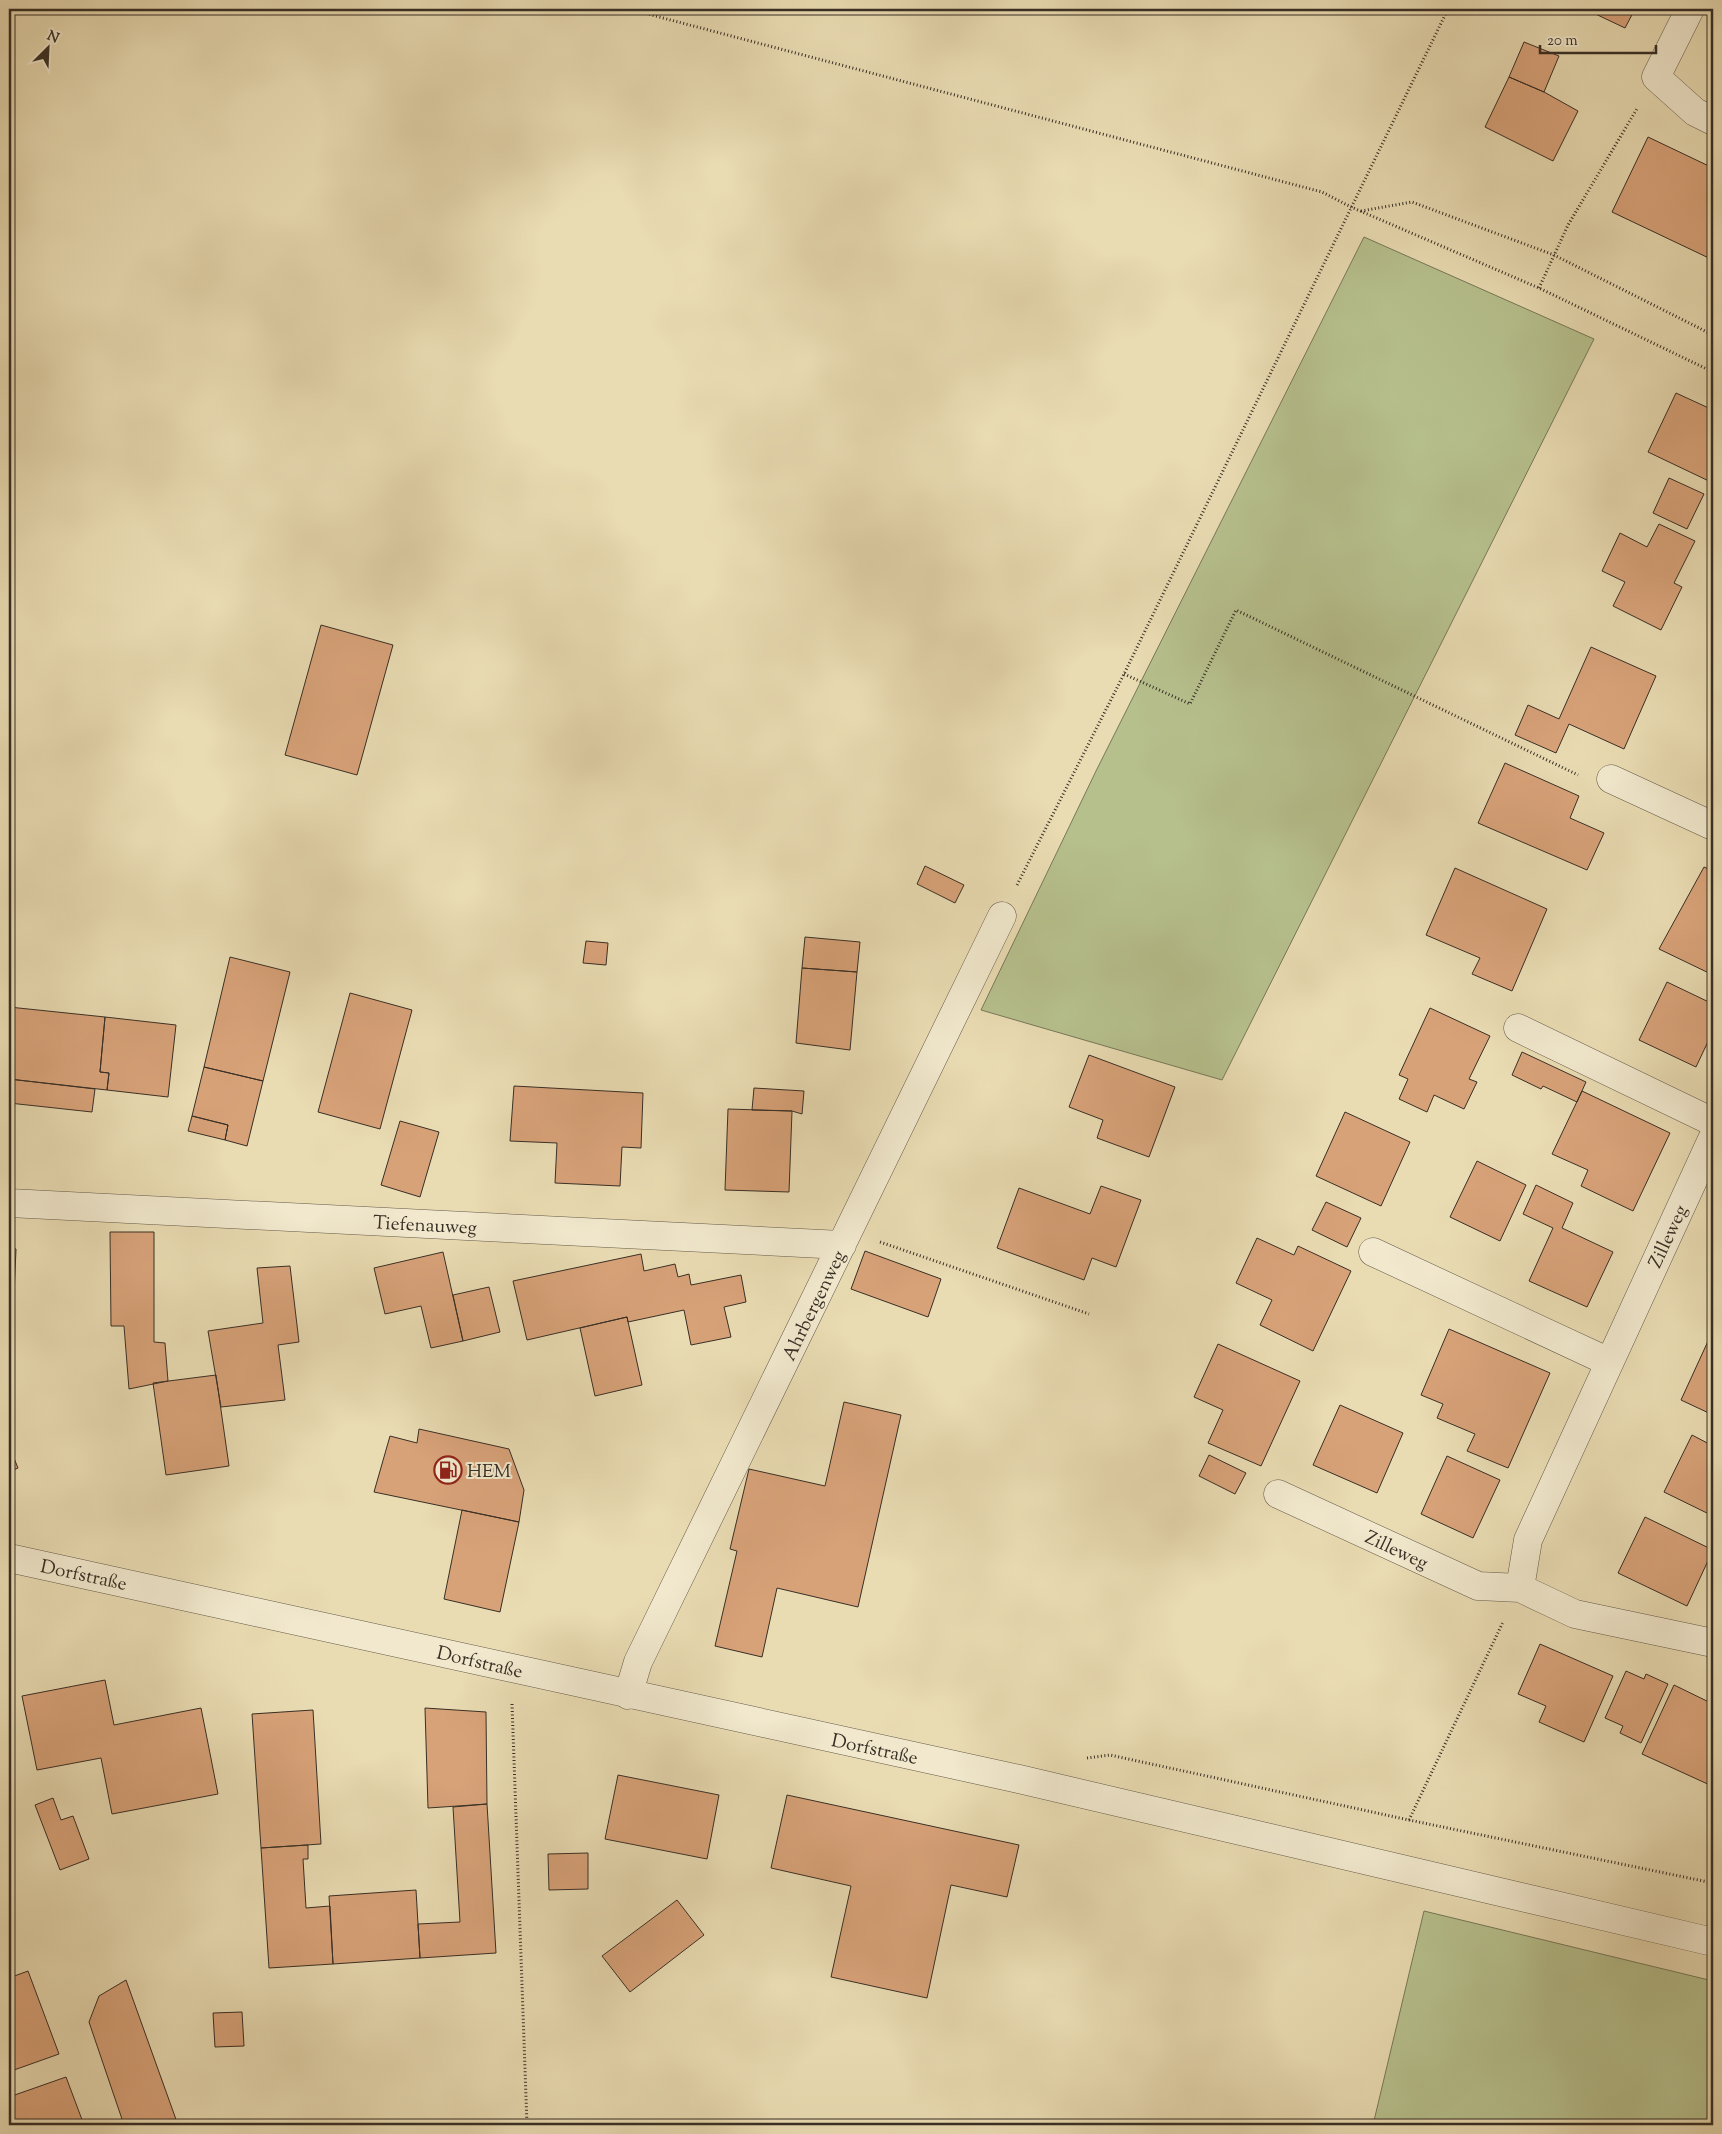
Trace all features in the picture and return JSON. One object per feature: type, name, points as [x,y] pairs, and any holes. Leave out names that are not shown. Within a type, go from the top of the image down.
[{"type":"street","points":[[1690,9],[1656,77],[1695,112],[1713,121]]},
{"type":"street","points":[[1610,779],[1713,826]]},
{"type":"street","name":"Ahrbergenweg","points":[[628,1695],[638,1662],[1002,916]]},
{"type":"street","points":[[1518,1028],[1713,1122]]},
{"type":"street","name":"Zilleweg","points":[[1520,1588],[1528,1540],[1713,1137]]},
{"type":"street","name":"Tiefenauweg","points":[[9,1203],[845,1238]]},
{"type":"street","points":[[1373,1252],[1609,1362]]},
{"type":"street","name":"Zilleweg","points":[[1278,1494],[1478,1586],[1520,1588],[1575,1614],[1713,1643]]},
{"type":"street","name":"Dorfstraße","points":[[9,1558],[950,1764],[1713,1942]]},
{"type":"path","points":[[629,9],[1322,192],[1351,207],[1539,288],[1713,372]]},
{"type":"path","points":[[1002,916],[1124,674],[1448,9]]},
{"type":"path","points":[[1539,288],[1568,225],[1656,77]]},
{"type":"path","points":[[1361,211],[1412,202],[1554,255],[1713,335]]},
{"type":"path","points":[[1124,674],[1190,704],[1236,610],[1591,781],[1610,779]]},
{"type":"path","points":[[845,1238],[1089,1314]]},
{"type":"path","points":[[1409,1820],[1520,1588]]},
{"type":"path","points":[[510,1668],[527,2125]]},
{"type":"path","points":[[1082,1759],[1110,1755],[1409,1820],[1713,1882]]},
{"type":"green space","points":[[1364,237],[1594,339],[1222,1080],[981,1010],[1096,771]]},
{"type":"green space","points":[[1424,1911],[1713,1981],[1713,2125],[1373,2125]]},
{"type":"building","points":[[1585,9],[1635,9],[1625,28]]},
{"type":"building","points":[[1524,42],[1559,56],[1544,92],[1509,77]]},
{"type":"building","points":[[1509,77],[1544,92],[1578,111],[1553,161],[1485,127]]},
{"type":"building","points":[[1648,137],[1713,168],[1713,260],[1612,212]]},
{"type":"building","points":[[1676,393],[1713,410],[1713,483],[1648,452]]},
{"type":"building","points":[[1669,478],[1704,494],[1687,529],[1653,513]]},
{"type":"building","points":[[1659,524],[1695,541],[1674,583],[1682,587],[1661,630],[1613,606],[1625,582],[1602,571],[1620,533],[1647,547]]},
{"type":"building","points":[[321,625],[393,645],[357,775],[285,755]]},
{"type":"building","points":[[1591,647],[1656,676],[1624,749],[1569,724],[1556,753],[1515,735],[1528,705],[1559,719]]},
{"type":"building","points":[[1505,763],[1579,796],[1570,818],[1604,833],[1587,870],[1478,823]]},
{"type":"building","points":[[925,866],[964,885],[955,903],[917,884]]},
{"type":"building","points":[[1704,867],[1713,871],[1713,975],[1659,949]]},
{"type":"building","points":[[1455,868],[1547,909],[1512,991],[1472,974],[1480,958],[1426,935]]},
{"type":"building","points":[[805,937],[860,942],[857,972],[802,968]]},
{"type":"building","points":[[586,941],[608,943],[606,965],[583,963]]},
{"type":"building","points":[[230,957],[290,972],[263,1081],[204,1067]]},
{"type":"building","points":[[802,968],[857,972],[850,1050],[796,1043]]},
{"type":"building","points":[[1667,982],[1713,1004],[1713,1031],[1696,1067],[1639,1040]]},
{"type":"building","points":[[350,993],[412,1010],[380,1129],[318,1112]]},
{"type":"building","points":[[9,1007],[105,1017],[100,1072],[109,1073],[107,1090],[9,1079]]},
{"type":"building","points":[[1430,1008],[1490,1036],[1469,1079],[1477,1082],[1464,1109],[1434,1095],[1427,1112],[1399,1099],[1408,1079],[1399,1075]]},
{"type":"building","points":[[105,1017],[176,1025],[168,1097],[107,1090],[109,1073],[100,1072]]},
{"type":"building","points":[[1522,1052],[1586,1082],[1577,1102],[1543,1086],[1541,1089],[1512,1075]]},
{"type":"building","points":[[1089,1055],[1175,1087],[1149,1157],[1097,1138],[1103,1120],[1069,1107]]},
{"type":"building","points":[[204,1067],[263,1081],[247,1146],[225,1140],[228,1125],[192,1116]]},
{"type":"building","points":[[9,1079],[95,1089],[92,1112],[9,1103]]},
{"type":"building","points":[[514,1086],[643,1093],[641,1148],[622,1147],[620,1186],[555,1183],[557,1143],[510,1141]]},
{"type":"building","points":[[754,1088],[804,1091],[802,1114],[792,1111],[752,1110]]},
{"type":"building","points":[[1582,1091],[1670,1133],[1633,1211],[1581,1186],[1588,1170],[1552,1154]]},
{"type":"building","points":[[728,1109],[792,1111],[789,1192],[725,1190]]},
{"type":"building","points":[[1345,1112],[1410,1142],[1381,1206],[1316,1176]]},
{"type":"building","points":[[192,1116],[228,1125],[225,1140],[188,1131]]},
{"type":"building","points":[[400,1121],[439,1132],[420,1197],[381,1185]]},
{"type":"building","points":[[1477,1161],[1526,1185],[1500,1241],[1450,1217]]},
{"type":"building","points":[[1536,1185],[1573,1203],[1562,1228],[1613,1252],[1587,1307],[1529,1281],[1553,1228],[1523,1214]]},
{"type":"building","points":[[1101,1186],[1141,1200],[1116,1267],[1092,1258],[1084,1280],[997,1248],[1019,1188],[1090,1214]]},
{"type":"building","points":[[1326,1202],[1361,1218],[1347,1247],[1312,1230]]},
{"type":"building","points":[[110,1232],[154,1232],[154,1342],[165,1343],[168,1381],[129,1389],[124,1326],[111,1326]]},
{"type":"building","points":[[1257,1238],[1294,1255],[1298,1246],[1351,1271],[1313,1351],[1260,1325],[1272,1300],[1236,1283]]},
{"type":"building","points":[[9,1248],[16,1249],[14,1295],[9,1295]]},
{"type":"building","points":[[865,1251],[941,1279],[928,1317],[851,1289]]},
{"type":"building","points":[[443,1252],[463,1341],[431,1348],[421,1306],[385,1314],[374,1268]]},
{"type":"building","points":[[641,1254],[644,1271],[675,1264],[678,1277],[689,1274],[691,1285],[741,1275],[746,1302],[724,1307],[731,1337],[691,1345],[684,1310],[628,1322],[627,1317],[527,1340],[513,1281]]},
{"type":"building","points":[[290,1266],[299,1342],[278,1345],[285,1400],[221,1407],[208,1331],[263,1323],[257,1268]]},
{"type":"building","points":[[489,1287],[500,1332],[463,1341],[453,1295]]},
{"type":"building","points":[[627,1317],[642,1385],[595,1396],[580,1328]]},
{"type":"building","points":[[1449,1329],[1550,1373],[1508,1468],[1467,1451],[1475,1434],[1437,1418],[1443,1404],[1421,1395]]},
{"type":"building","points":[[1709,1339],[1713,1341],[1713,1415],[1681,1400]]},
{"type":"building","points":[[1218,1344],[1300,1381],[1261,1466],[1208,1443],[1223,1410],[1194,1397]]},
{"type":"building","points":[[216,1375],[229,1466],[166,1475],[153,1383]]},
{"type":"building","points":[[844,1402],[901,1415],[858,1607],[777,1588],[762,1657],[715,1646],[737,1551],[730,1549],[749,1469],[825,1486]]},
{"type":"building","points":[[1340,1405],[1403,1433],[1377,1493],[1313,1465]]},
{"type":"building","name":"HEM","points":[[419,1429],[509,1449],[524,1490],[519,1522],[374,1492],[390,1436],[417,1443]]},
{"type":"building","points":[[1692,1435],[1713,1446],[1713,1516],[1664,1492]]},
{"type":"building","points":[[9,1446],[18,1468],[9,1472]]},
{"type":"building","points":[[1209,1455],[1246,1473],[1235,1494],[1199,1476]]},
{"type":"building","points":[[1447,1456],[1500,1480],[1473,1538],[1421,1514]]},
{"type":"building","points":[[462,1510],[519,1522],[500,1612],[444,1599]]},
{"type":"building","points":[[1645,1517],[1713,1550],[1687,1606],[1618,1573]]},
{"type":"building","points":[[1540,1644],[1613,1676],[1584,1742],[1539,1722],[1546,1706],[1518,1694]]},
{"type":"building","points":[[1626,1671],[1644,1679],[1646,1674],[1668,1684],[1641,1743],[1620,1733],[1623,1726],[1605,1718]]},
{"type":"building","points":[[105,1680],[114,1725],[201,1708],[218,1794],[112,1814],[101,1758],[37,1770],[22,1696]]},
{"type":"building","points":[[1674,1685],[1713,1704],[1712,1786],[1642,1754]]},
{"type":"building","points":[[425,1708],[486,1712],[487,1804],[428,1808]]},
{"type":"building","points":[[313,1710],[321,1844],[261,1848],[252,1714]]},
{"type":"building","points":[[618,1775],[719,1795],[707,1859],[605,1839]]},
{"type":"building","points":[[787,1795],[1019,1845],[1007,1897],[951,1885],[927,1998],[831,1977],[851,1886],[771,1868]]},
{"type":"building","points":[[53,1798],[61,1820],[73,1816],[89,1859],[60,1870],[35,1805]]},
{"type":"building","points":[[487,1804],[496,1953],[420,1958],[418,1924],[460,1922],[453,1807]]},
{"type":"building","points":[[308,1845],[308,1859],[303,1859],[306,1908],[330,1906],[333,1964],[269,1968],[261,1848]]},
{"type":"building","points":[[588,1853],[588,1889],[549,1890],[548,1854]]},
{"type":"building","points":[[416,1890],[420,1958],[333,1964],[329,1896]]},
{"type":"building","points":[[677,1900],[704,1935],[630,1992],[602,1956]]},
{"type":"building","points":[[28,1971],[59,2054],[14,2070],[9,2054],[9,1978]]},
{"type":"building","points":[[126,1980],[178,2125],[124,2125],[89,2022],[99,1996]]},
{"type":"building","points":[[242,2012],[244,2046],[215,2047],[213,2013]]},
{"type":"building","points":[[66,2077],[84,2125],[9,2125],[9,2097]]},
{"type":"place","name":"HEM","points":[[448,1470]]}]
